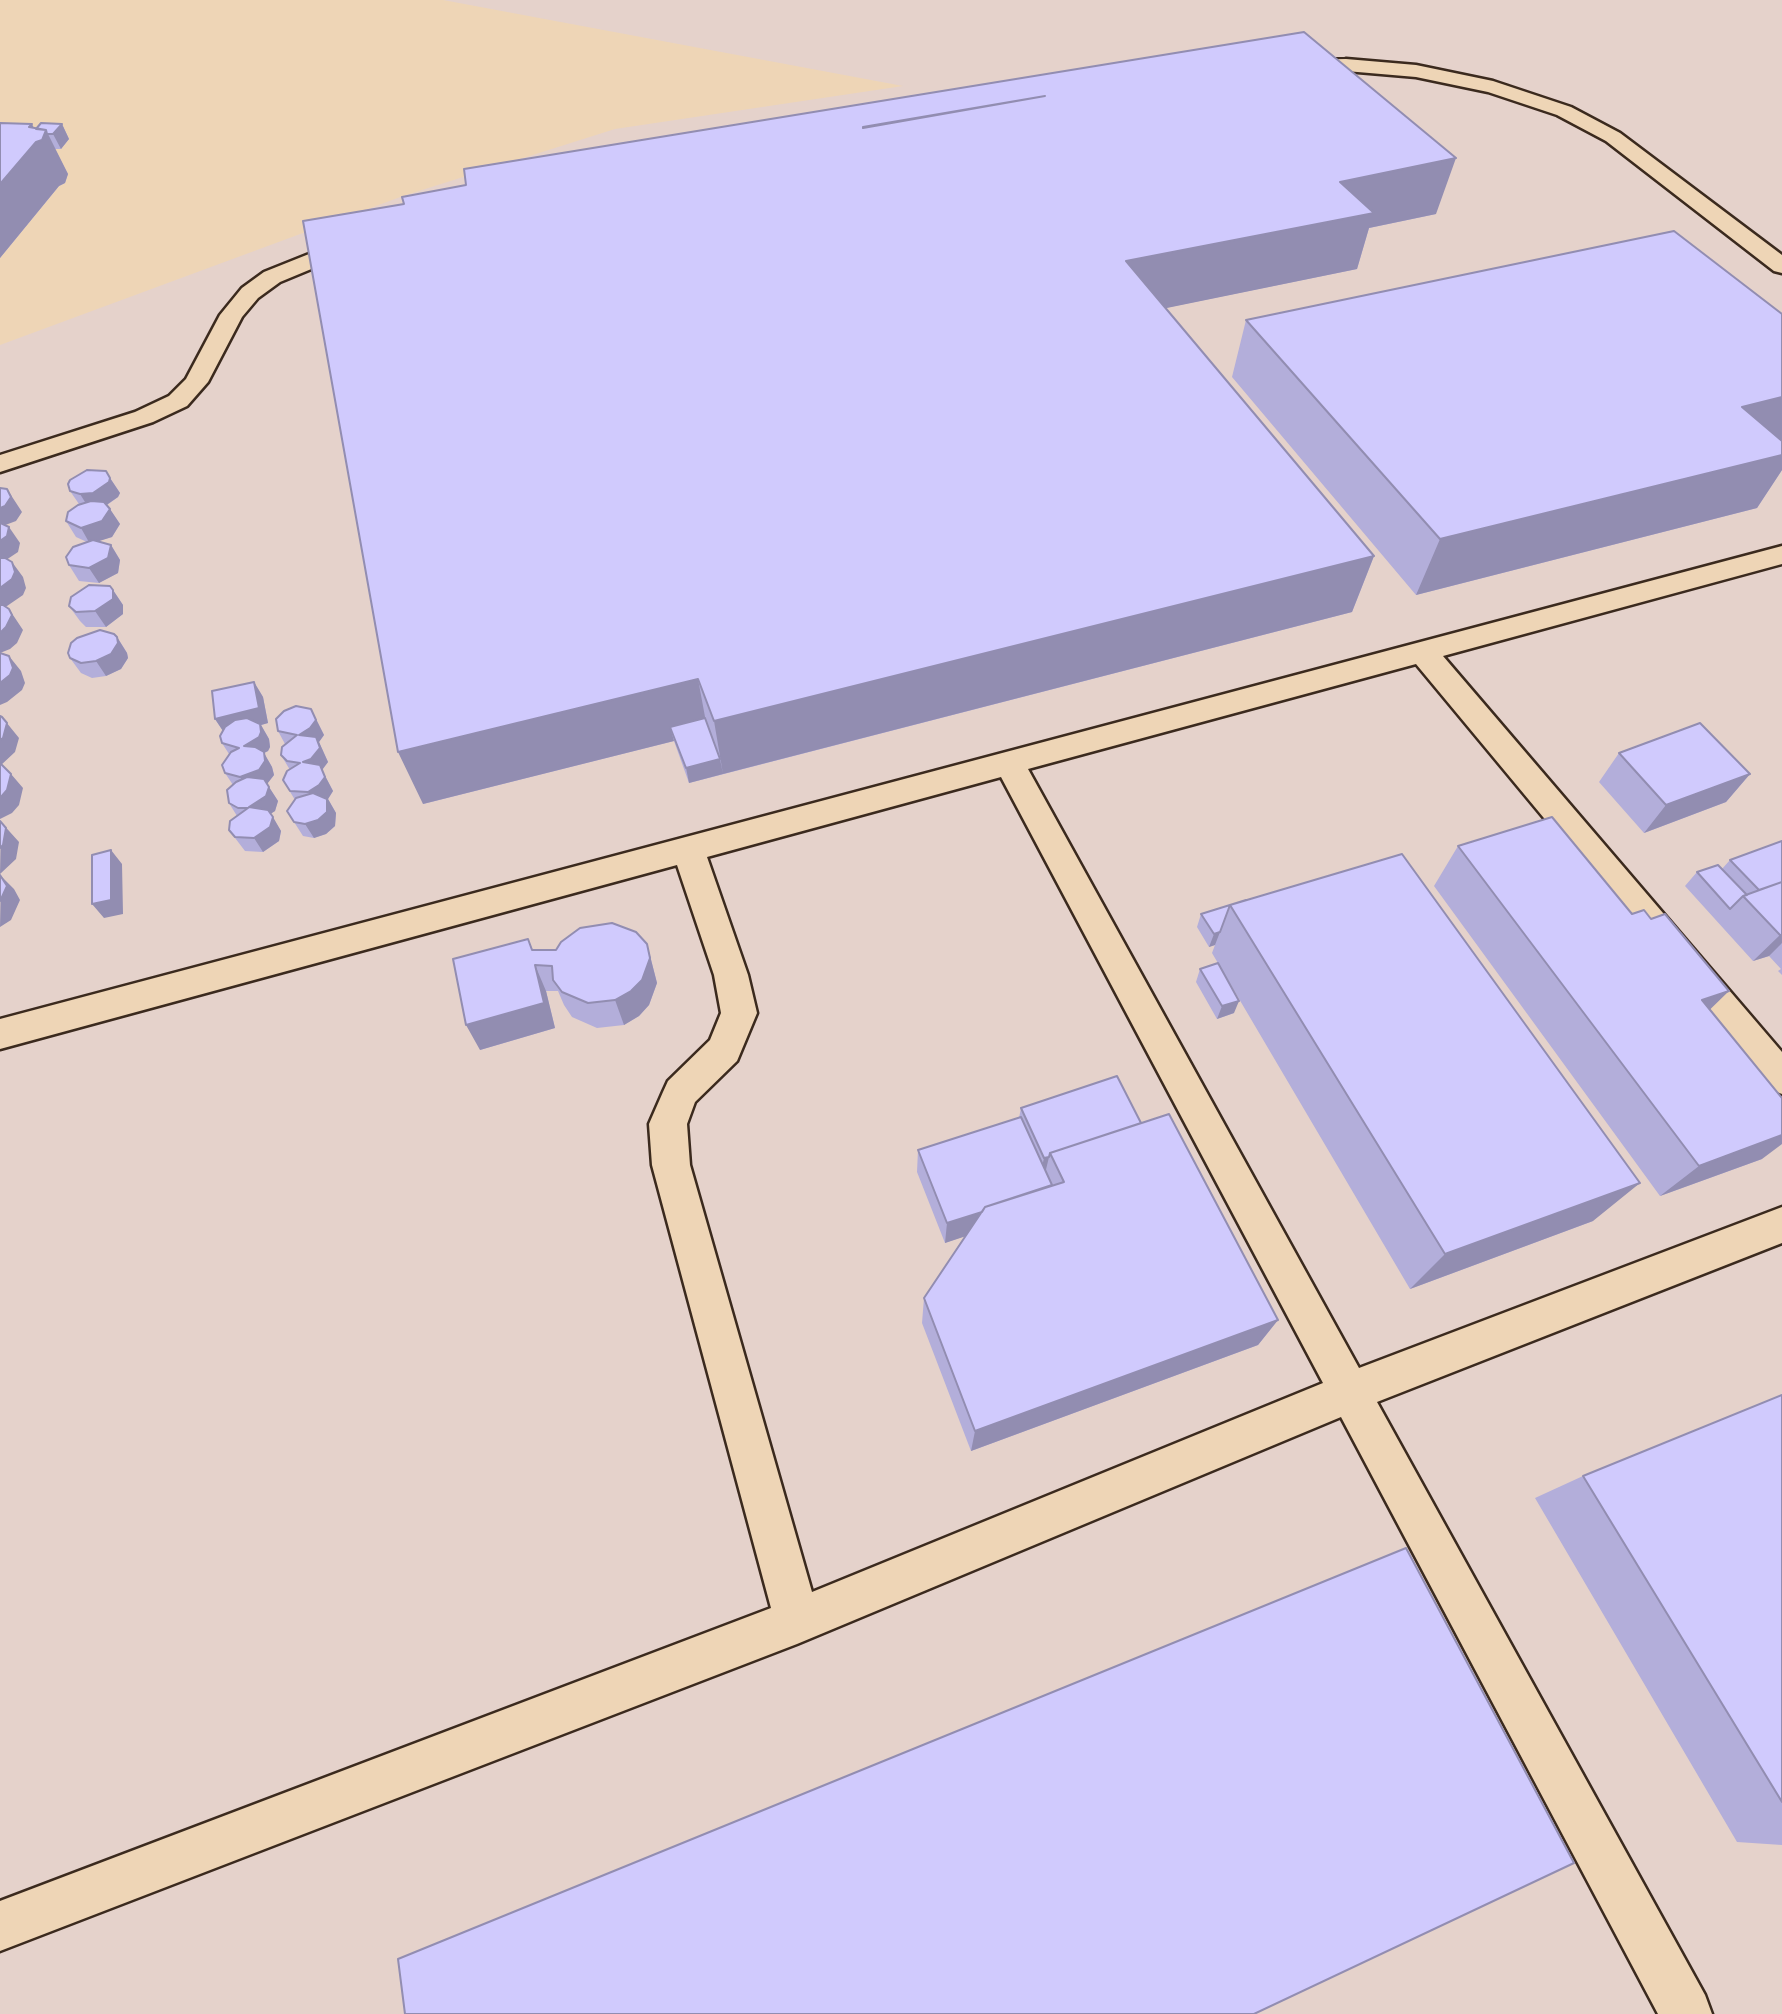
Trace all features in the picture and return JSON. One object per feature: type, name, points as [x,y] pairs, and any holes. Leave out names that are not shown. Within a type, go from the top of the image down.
[{"type":"lane","points":[[1276,67],[1346,65],[1416,71],[1493,87],[1564,111],[1613,137],[1782,266]]},
{"type":"lane","points":[[0,464],[144,417],[178,401],[196,382],[232,314],[260,284],[373,235]]},
{"type":"lane","points":[[0,1034],[1782,555]]},
{"type":"lane","points":[[1423,652],[1782,1078]]},
{"type":"lane","points":[[1009,762],[1686,2014]]},
{"type":"lane","points":[[688,849],[731,975],[739,1013],[724,1050],[681,1092],[668,1124],[671,1165],[797,1621]]},
{"type":"lane","points":[[0,1926],[797,1621],[1351,1392],[1782,1225]]},
{"type":"shaded area","points":[[443,0],[1782,0],[1782,2014],[0,2014],[0,345],[403,196],[615,129],[903,86]]},
{"type":"building","points":[[1304,32],[1456,158],[1340,182],[1374,213],[1126,261],[1374,556],[714,721],[698,679],[398,752],[303,221],[404,204],[402,197],[466,185],[464,169]],"holes":[[[1045,96],[863,128],[863,127]]]},
{"type":"building","points":[[0,123],[32,124],[29,127],[46,130],[42,140],[36,142],[0,184]]},
{"type":"building","points":[[41,123],[62,124],[53,134],[47,134],[46,130],[36,129]]},
{"type":"building","points":[[1674,231],[1782,314],[1782,397],[1742,407],[1782,441],[1782,455],[1440,539],[1246,320]]},
{"type":"building","points":[[87,470],[106,471],[109,482],[93,493],[80,494],[70,491],[70,480]]},
{"type":"building","points":[[0,488],[7,489],[11,497],[5,506],[0,508]]},
{"type":"building","points":[[91,501],[104,502],[110,509],[102,521],[81,528],[66,521],[68,512]]},
{"type":"building","points":[[0,523],[9,527],[7,536],[0,541]]},
{"type":"building","points":[[93,540],[111,545],[108,558],[89,568],[69,565],[66,557],[73,547]]},
{"type":"building","points":[[0,558],[12,562],[15,572],[12,579],[0,588]]},
{"type":"building","points":[[89,585],[110,586],[113,599],[95,611],[76,612],[69,606],[71,597]]},
{"type":"building","points":[[0,605],[9,609],[12,615],[0,633]]},
{"type":"building","points":[[100,630],[117,637],[118,643],[111,654],[96,661],[81,663],[70,658],[68,653],[71,643],[77,638]]},
{"type":"building","points":[[0,653],[9,656],[13,668],[10,675],[0,683]]},
{"type":"building","points":[[254,682],[259,708],[215,719],[212,691]]},
{"type":"building","points":[[296,706],[311,709],[316,720],[299,735],[316,737],[320,748],[311,759],[303,762],[320,765],[325,777],[308,792],[290,791],[283,780],[287,771],[300,763],[287,761],[281,755],[282,747],[297,735],[278,731],[276,719],[284,711]]},
{"type":"building","points":[[0,716],[7,723],[0,740]]},
{"type":"building","points":[[247,718],[260,724],[261,732],[259,737],[244,746],[255,747],[264,752],[265,761],[259,770],[240,777],[225,773],[222,765],[231,752],[239,748],[222,743],[220,736],[225,727],[235,720]]},
{"type":"building","points":[[705,718],[720,759],[686,768],[670,727]]},
{"type":"building","points":[[1700,723],[1750,774],[1666,805],[1619,753]]},
{"type":"building","points":[[0,763],[11,774],[7,790],[0,798]]},
{"type":"building","points":[[247,777],[264,779],[269,787],[266,796],[249,807],[268,810],[273,817],[270,827],[254,838],[235,837],[229,830],[230,821],[248,808],[238,808],[229,803],[227,790]]},
{"type":"building","points":[[313,793],[327,799],[327,812],[318,820],[305,824],[294,822],[287,811],[296,798]]},
{"type":"building","points":[[1552,817],[1632,914],[1644,910],[1651,919],[1665,914],[1729,991],[1702,1000],[1782,1098],[1782,1135],[1699,1166],[1458,846]]},
{"type":"building","points":[[0,821],[6,828],[0,848]]},
{"type":"building","points":[[1782,841],[1782,882],[1759,890],[1730,860]]},
{"type":"building","points":[[111,850],[111,900],[92,904],[92,855]]},
{"type":"building","points":[[1402,854],[1640,1183],[1445,1254],[1230,905]]},
{"type":"building","points":[[1718,865],[1747,895],[1730,909],[1697,872]]},
{"type":"building","points":[[0,875],[7,886],[0,901]]},
{"type":"building","points":[[1782,882],[1782,935],[1780,935],[1743,896]]},
{"type":"building","points":[[1246,900],[1230,905],[1220,932],[1214,934],[1201,914]]},
{"type":"building","points":[[612,923],[636,932],[647,944],[650,958],[642,980],[631,991],[615,1000],[588,1003],[562,992],[553,980],[552,966],[535,965],[544,1003],[466,1025],[453,959],[528,939],[532,950],[556,950],[561,942],[580,928]]},
{"type":"building","points":[[1218,963],[1239,1001],[1222,1006],[1200,969]]},
{"type":"building","points":[[1117,1076],[1141,1123],[1050,1153],[1049,1157],[1044,1158],[1021,1108]]},
{"type":"building","points":[[1169,1114],[1278,1320],[975,1431],[924,1298],[985,1207],[1064,1182],[1050,1153]]},
{"type":"building","points":[[1021,1117],[1052,1185],[985,1207],[982,1212],[947,1223],[918,1150]]},
{"type":"building","points":[[1782,1395],[1782,1802],[1583,1476]]},
{"type":"building","points":[[1406,1548],[1574,1863],[1254,2014],[405,2014],[398,1959]]}]
